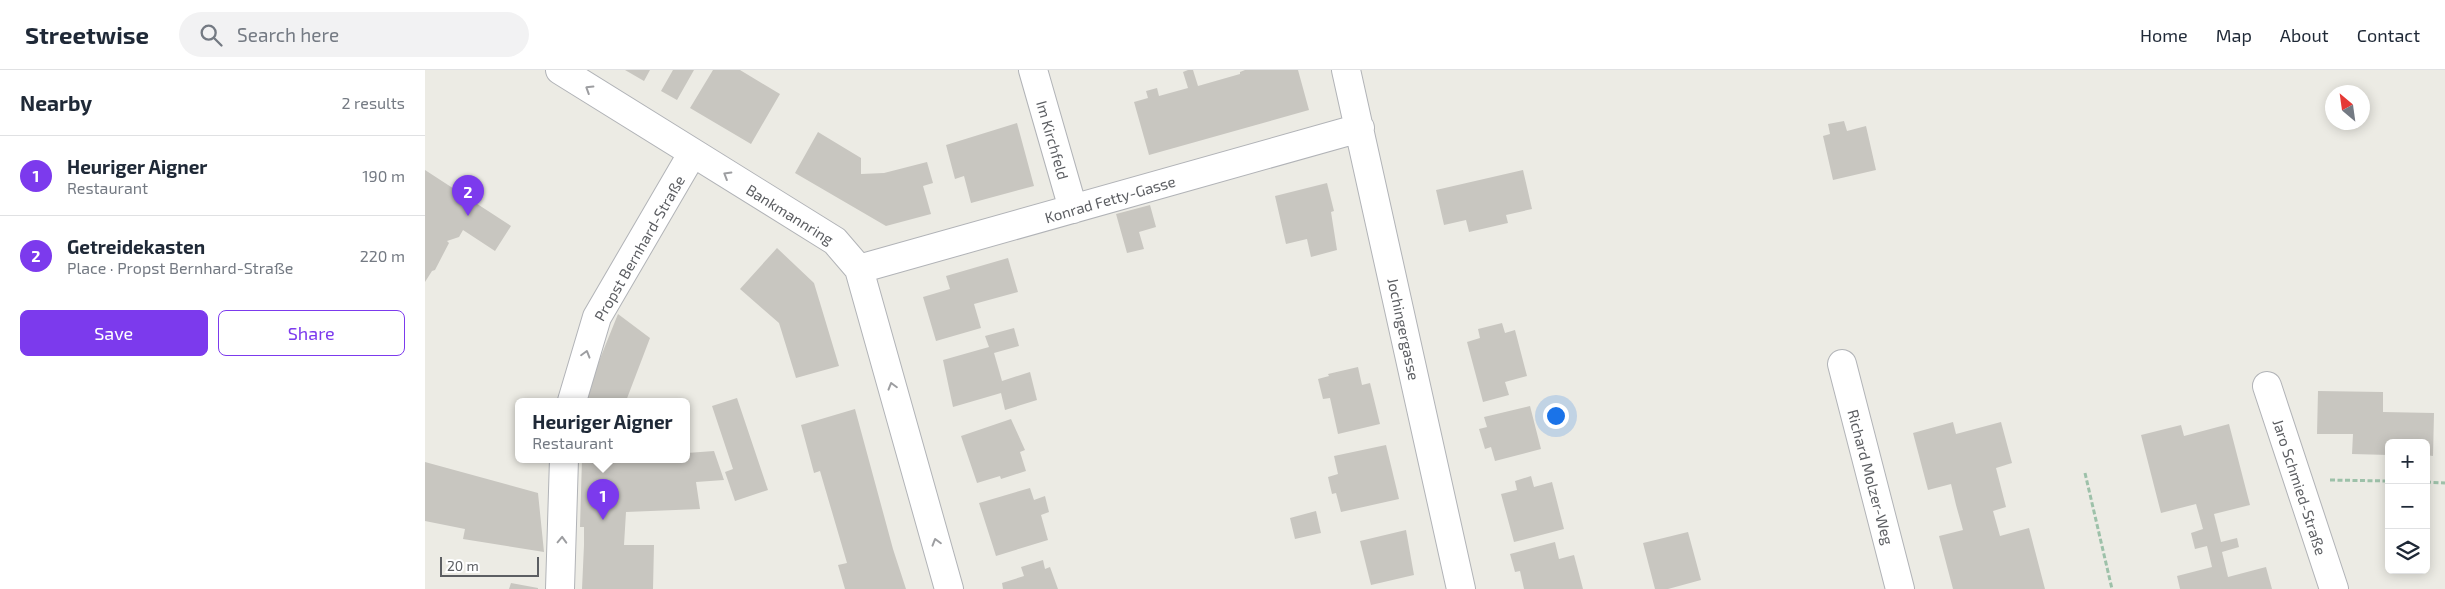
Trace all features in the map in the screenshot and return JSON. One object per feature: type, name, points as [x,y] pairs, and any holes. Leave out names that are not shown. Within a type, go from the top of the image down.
[{"type":"street","name":"Bankmannring","points":[[560,70],[692,154],[835,241],[859,269],[949,589]]},
{"type":"street","name":"Im Kirchfeld","points":[[1033,70],[1073,209]]},
{"type":"street","name":"Jochingergasse","points":[[1346,70],[1461,589]]},
{"type":"street","name":"Konrad Fetty-Gasse","points":[[859,269],[1359,128]]},
{"type":"street","name":"Propst Bernhard-Straße","points":[[573,398],[597,316],[692,154]]},
{"type":"street","name":"Richard Molzer-Weg","points":[[1842,364],[1900,589]]},
{"type":"street","name":"Jaro Schmied-Straße","points":[[2267,386],[2334,589]]},
{"type":"street","points":[[560,589],[564,463]]},
{"type":"path","points":[[2085,473],[2112,589]]},
{"type":"path","points":[[2300,486],[2324,479],[2385,481]]},
{"type":"path","points":[[2430,482],[2445,483]]},
{"type":"building","points":[[625,70],[650,70],[644,81]]},
{"type":"building","points":[[673,70],[694,70],[677,100],[661,91]]},
{"type":"building","points":[[713,70],[740,70],[780,94],[751,144],[690,108]]},
{"type":"building","points":[[1193,70],[1198,86],[1240,74],[1240,72],[1245,70],[1298,70],[1309,110],[1149,155],[1134,102],[1148,98],[1146,91],[1157,88],[1159,96],[1188,88],[1183,72]]},
{"type":"building","points":[[1844,121],[1847,131],[1866,126],[1876,170],[1833,180],[1823,136],[1830,134],[1828,124]]},
{"type":"building","points":[[1017,123],[1034,186],[971,203],[964,176],[955,179],[946,145]]},
{"type":"building","points":[[818,132],[861,158],[861,174],[884,173],[927,162],[933,183],[923,186],[931,214],[886,226],[795,173]]},
{"type":"building","points":[[425,170],[511,226],[495,251],[463,230],[459,237],[447,241],[449,243],[435,270],[432,271],[425,282]]},
{"type":"building","points":[[1523,170],[1532,209],[1506,215],[1508,223],[1469,232],[1466,220],[1444,225],[1436,190]]},
{"type":"building","points":[[1327,183],[1334,211],[1331,212],[1337,250],[1311,257],[1307,239],[1286,244],[1275,196]]},
{"type":"building","points":[[1150,205],[1156,227],[1139,232],[1144,249],[1127,253],[1116,214]]},
{"type":"building","points":[[777,248],[814,283],[839,366],[796,378],[779,323],[740,289]]},
{"type":"building","points":[[1008,258],[1018,292],[974,304],[981,328],[936,341],[923,297],[950,289],[946,276]]},
{"type":"building","points":[[618,314],[650,338],[627,398],[584,398]]},
{"type":"building","points":[[1502,323],[1505,333],[1515,330],[1527,376],[1505,382],[1509,395],[1483,402],[1467,342],[1480,338],[1478,329]]},
{"type":"building","points":[[1014,328],[1019,346],[994,353],[1002,381],[1030,372],[1037,400],[1005,410],[1001,393],[953,407],[943,360],[989,347],[985,336]]},
{"type":"building","points":[[1358,367],[1362,385],[1370,383],[1380,424],[1338,434],[1330,398],[1323,399],[1318,379],[1329,376],[1328,374]]},
{"type":"building","points":[[2318,391],[2383,392],[2383,412],[2434,413],[2433,456],[2430,456],[2430,439],[2385,439],[2385,455],[2352,454],[2353,434],[2317,434]]},
{"type":"building","points":[[737,398],[768,490],[735,501],[725,472],[733,469],[712,406]]},
{"type":"building","points":[[1530,406],[1541,449],[1495,461],[1491,447],[1485,449],[1479,429],[1487,427],[1484,417]]},
{"type":"building","points":[[855,409],[893,549],[906,589],[845,589],[838,565],[847,563],[820,471],[814,473],[801,425]]},
{"type":"building","points":[[1011,419],[1025,450],[1020,452],[1026,471],[1001,479],[1000,476],[977,483],[961,436]]},
{"type":"building","points":[[1953,422],[1956,434],[2001,422],[2012,463],[1996,468],[2006,507],[1993,511],[2000,536],[2029,528],[2045,589],[1953,589],[1939,536],[1963,530],[1951,484],[1928,490],[1913,433]]},
{"type":"building","points":[[2229,424],[2250,505],[2214,514],[2221,542],[2237,538],[2239,547],[2222,552],[2228,577],[2266,567],[2272,589],[2180,589],[2177,576],[2212,567],[2207,546],[2195,549],[2191,533],[2203,529],[2196,504],[2161,513],[2141,435],[2181,425],[2184,436]]},
{"type":"building","points":[[1386,445],[1399,499],[1341,512],[1336,493],[1332,494],[1328,477],[1338,474],[1334,456]]},
{"type":"building","points":[[714,451],[724,480],[696,482],[700,509],[626,512],[624,545],[654,545],[653,589],[582,589],[584,527],[580,527],[582,463],[690,463],[690,453]]},
{"type":"building","points":[[425,462],[538,493],[544,552],[463,539],[465,529],[425,521]]},
{"type":"building","points":[[1531,476],[1534,487],[1552,482],[1564,529],[1514,542],[1501,494],[1517,490],[1515,481]]},
{"type":"building","points":[[1030,488],[1034,500],[1045,496],[1049,512],[1041,515],[1048,540],[996,556],[979,503]]},
{"type":"building","points":[[1316,511],[1321,533],[1295,539],[1290,518]]},
{"type":"building","points":[[1406,530],[1414,575],[1371,585],[1360,541]]},
{"type":"building","points":[[1688,532],[1701,580],[1668,589],[1655,589],[1643,543]]},
{"type":"building","points":[[1555,542],[1559,559],[1574,555],[1583,589],[1524,589],[1520,571],[1515,572],[1510,554]]},
{"type":"building","points":[[1043,560],[1045,569],[1050,567],[1058,589],[1003,589],[1002,583],[1024,576],[1021,567]]},
{"type":"building","points":[[511,583],[538,588],[538,589],[509,589]]},
{"type":"place","name":"Getreidekasten","points":[[468,216]]},
{"type":"place","name":"Heuriger Aigner","points":[[603,520]]}]
